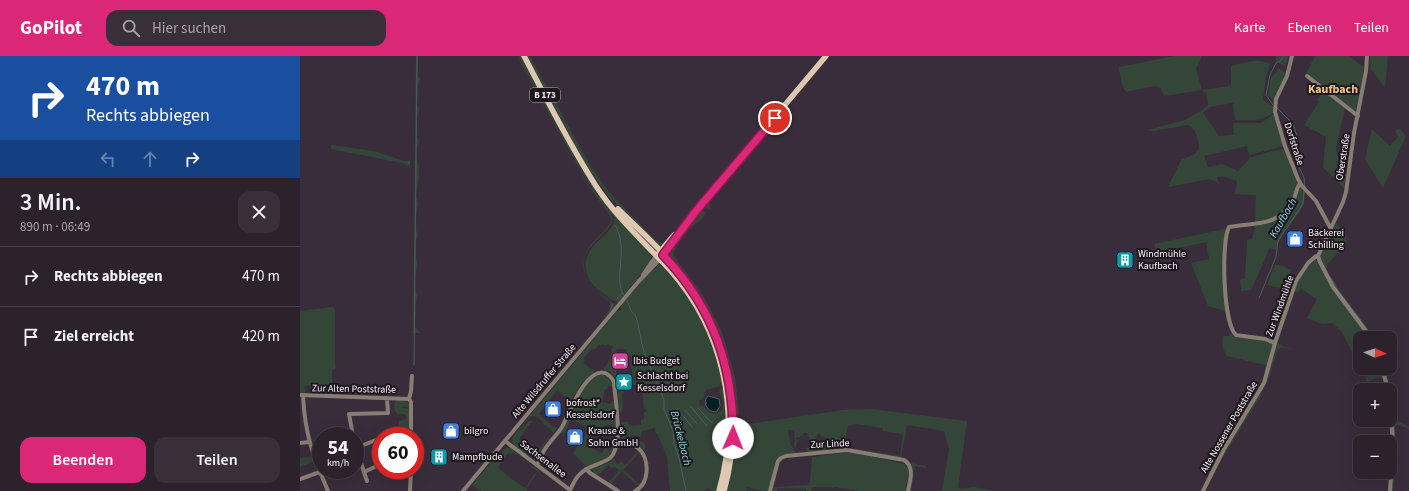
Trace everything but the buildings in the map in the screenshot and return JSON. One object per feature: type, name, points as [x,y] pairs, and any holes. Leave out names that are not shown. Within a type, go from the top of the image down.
[{"type":"main road","name":"B 173","points":[[524,56],[575,151],[591,177],[612,202],[686,282],[705,311],[716,334],[726,364],[733,418],[732,455],[724,491]]},
{"type":"main road","points":[[660,255],[826,56]]},
{"type":"main road","name":"B 173","points":[[660,255],[699,310],[711,335],[721,362],[727,391],[729,423],[726,457],[719,491]]},
{"type":"street","name":"Dorfstraße","points":[[1292,56],[1287,76],[1276,100],[1275,112],[1285,146],[1300,183],[1316,201],[1331,229]]},
{"type":"street","name":"Oberstraße","points":[[1318,256],[1344,197],[1366,71],[1367,56]]},
{"type":"street","points":[[1307,76],[1358,116]]},
{"type":"street","name":"Zur Windmühle","points":[[1300,183],[1294,200],[1280,216],[1265,223],[1228,227],[1223,267],[1231,330],[1236,335],[1265,339],[1275,346],[1296,281],[1308,263],[1318,256]]},
{"type":"street","name":"Alte Wilsdruffer Straße","points":[[463,491],[660,255]]},
{"type":"street","points":[[1318,256],[1334,289],[1366,331]]},
{"type":"street","name":"Alte Nossener Poststraße","points":[[1203,491],[1224,449],[1261,390],[1275,346]]},
{"type":"street","points":[[537,465],[546,447],[561,428],[577,396],[593,376],[599,373],[610,376],[614,382],[618,426],[617,441],[614,453],[611,457],[580,473],[570,490]]},
{"type":"street","points":[[411,427],[411,402],[409,398],[412,376]]},
{"type":"street","points":[[302,395],[302,415],[312,453]]},
{"type":"street","name":"Zur Alten Poststraße","points":[[302,395],[409,398]]},
{"type":"street","points":[[351,427],[349,414],[388,413],[386,398]]},
{"type":"street","points":[[1390,491],[1393,454],[1392,427]]},
{"type":"street","name":"Sachsenallee","points":[[505,441],[570,490]]},
{"type":"street","points":[[617,441],[637,447],[644,457],[647,472],[646,480],[642,487],[635,491]]},
{"type":"street","points":[[300,443],[309,442]]},
{"type":"street","name":"Zur Linde","points":[[770,491],[778,461],[781,458],[847,450],[904,460],[911,468],[908,491]]},
{"type":"street","points":[[367,481],[364,472],[372,468]]},
{"type":"street","points":[[586,469],[618,491]]},
{"type":"street","points":[[300,479],[312,475]]},
{"type":"street","points":[[323,479],[328,491]]},
{"type":"street","points":[[410,491],[411,479]]},
{"type":"shaded area","points":[[416,56],[418,56],[418,76],[420,79],[417,105],[419,110],[417,118],[417,136],[419,142],[416,150],[419,173],[416,195],[418,204],[416,224],[418,235],[415,250],[418,266],[415,277],[415,289],[417,296],[415,327],[421,333],[413,333]]},
{"type":"shaded area","points":[[517,56],[525,68],[555,128],[575,163],[612,217],[612,223],[588,251],[585,259],[588,250],[592,244],[607,228],[611,217],[588,185],[569,155]]},
{"type":"shaded area","points":[[519,56],[522,56],[586,173],[652,254],[651,261],[619,302],[612,300],[595,287],[589,279],[586,269],[586,260],[589,252],[610,229],[613,224],[614,217],[588,182],[565,143]]},
{"type":"shaded area","points":[[526,56],[530,56],[590,165],[608,191],[655,240],[662,242],[664,245],[658,246],[608,196],[587,167]]},
{"type":"shaded area","points":[[1174,56],[1202,56],[1196,69],[1202,90],[1164,96],[1161,88],[1154,86],[1126,92],[1120,77],[1119,67]]},
{"type":"shaded area","points":[[1276,56],[1289,56],[1285,67],[1276,61]]},
{"type":"shaded area","points":[[1315,56],[1348,56],[1364,67],[1355,115],[1345,108],[1337,143],[1336,150],[1338,158],[1336,173],[1346,174],[1344,188],[1323,167],[1326,137],[1304,125],[1319,102],[1317,100],[1324,89],[1306,74]]},
{"type":"shaded area","points":[[1370,56],[1388,56],[1385,88],[1371,69]]},
{"type":"shaded area","points":[[1256,61],[1270,64],[1266,77],[1263,100],[1274,107],[1274,112],[1260,119],[1235,120],[1233,103],[1210,107],[1203,113],[1219,136],[1234,135],[1233,123],[1261,123],[1274,114],[1283,146],[1249,155],[1247,146],[1204,156],[1208,167],[1222,164],[1238,171],[1250,158],[1284,149],[1294,172],[1297,184],[1291,201],[1283,211],[1273,219],[1255,223],[1256,195],[1235,194],[1237,181],[1222,176],[1217,177],[1219,185],[1215,181],[1209,179],[1168,187],[1181,160],[1195,154],[1199,149],[1196,135],[1193,129],[1188,125],[1153,131],[1148,130],[1185,120],[1202,110],[1208,105],[1207,94],[1202,90],[1231,86],[1231,66]]},
{"type":"shaded area","points":[[1278,68],[1286,73],[1274,102],[1268,95],[1271,78]]},
{"type":"shaded area","points":[[1399,128],[1406,136],[1383,188],[1365,159],[1372,129],[1390,146],[1398,137],[1395,131]]},
{"type":"shaded area","points":[[331,145],[374,151],[404,161],[408,161],[410,159],[410,168],[402,163],[331,149]]},
{"type":"shaded area","points":[[742,159],[745,159],[709,202],[711,209],[706,208],[705,204]]},
{"type":"shaded area","points":[[1300,187],[1305,192],[1303,205],[1300,211],[1284,232],[1278,244],[1277,250],[1269,248],[1251,290],[1241,291],[1240,280],[1245,278],[1247,240],[1252,239],[1255,226],[1275,220],[1284,215],[1290,207]]},
{"type":"shaded area","points":[[701,209],[705,213],[703,218],[688,230],[678,244],[675,244],[674,246],[676,248],[673,255],[704,297],[722,332],[735,377],[739,413],[738,417],[735,414],[721,342],[667,256],[669,250]]},
{"type":"shaded area","points":[[1336,223],[1349,240],[1328,264],[1326,269],[1338,289],[1370,331],[1353,331],[1353,353],[1342,332],[1332,323],[1322,324],[1307,318],[1317,299],[1301,289],[1298,293],[1294,291],[1298,281],[1309,264],[1322,253]]},
{"type":"shaded area","points":[[1225,229],[1222,272],[1228,317],[1225,311],[1208,306],[1191,263],[1209,259],[1206,242],[1156,253],[1154,244]]},
{"type":"shaded area","points":[[659,265],[665,268],[680,285],[702,319],[712,342],[724,383],[720,386],[706,390],[703,398],[699,401],[700,406],[703,405],[711,413],[714,414],[720,412],[723,401],[719,390],[724,388],[727,403],[725,450],[717,491],[712,491],[708,488],[704,491],[670,491],[667,457],[657,433],[656,434],[655,428],[642,431],[641,437],[633,435],[627,436],[625,439],[622,437],[621,422],[628,422],[629,426],[641,425],[646,409],[644,408],[643,396],[638,385],[627,385],[627,388],[617,385],[615,378],[634,379],[630,363],[631,357],[628,356],[626,349],[617,349],[612,359],[611,367],[615,370],[617,368],[616,375],[626,377],[614,377],[611,371],[604,370],[610,358],[611,350],[614,347],[608,344],[606,346],[600,345],[594,350],[592,349],[583,359],[585,361],[583,363],[595,371],[581,385],[567,407],[569,400],[557,390],[539,414],[557,428],[554,433],[542,424],[543,422],[537,417],[531,416],[519,430],[521,430],[529,421],[532,421],[519,439],[526,444],[527,442],[531,445],[531,450],[528,454],[525,454],[512,442],[513,436],[617,311],[621,310],[621,304],[646,276]]},
{"type":"shaded area","points":[[1275,265],[1283,266],[1291,270],[1288,278],[1294,280],[1291,290],[1267,285]]},
{"type":"shaded area","points":[[585,272],[591,285],[614,304],[615,307],[602,320],[610,309],[610,303],[592,287],[587,280]]},
{"type":"shaded area","points":[[333,307],[335,310],[336,369],[332,370],[332,385],[305,386],[305,393],[300,393],[300,311]]},
{"type":"shaded area","points":[[1231,332],[1232,336],[1267,341],[1276,345],[1277,343],[1292,350],[1282,348],[1277,350],[1269,378],[1259,399],[1218,465],[1205,491],[1201,491],[1217,457],[1255,395],[1265,372],[1265,365],[1227,356],[1224,351],[1222,339],[1223,336],[1229,336]]},
{"type":"shaded area","points":[[598,375],[606,376],[612,383],[614,398],[612,386],[608,386],[607,389],[605,389],[602,402],[611,404],[612,401],[614,401],[616,427],[613,427],[613,425],[605,425],[604,428],[597,427],[589,447],[602,453],[605,448],[611,450],[612,447],[614,449],[606,458],[587,467],[573,453],[577,446],[581,444],[588,428],[571,419],[565,433],[560,433],[580,393]]},
{"type":"shaded area","points":[[1365,375],[1387,375],[1389,383],[1384,383],[1383,379],[1379,377],[1367,382]]},
{"type":"shaded area","points":[[622,390],[624,392],[622,395],[623,412],[620,413],[618,392]]},
{"type":"shaded area","points":[[708,396],[719,399],[720,406],[717,411],[711,411],[707,407],[705,403],[707,403],[705,402]]},
{"type":"shaded area","points":[[397,399],[408,402],[410,407],[402,408],[410,409],[409,427],[399,427],[399,421],[406,419],[406,415],[398,414],[395,411],[394,404]]},
{"type":"shaded area","points":[[871,409],[967,421],[958,487],[961,489],[974,487],[993,491],[942,491],[949,449],[944,431],[907,425],[901,458],[907,460],[856,449],[900,456],[903,434],[883,431],[883,428],[856,424],[848,426],[844,448],[849,448],[822,451],[821,445],[829,445],[830,441],[828,438],[824,438],[818,434],[816,439],[812,440],[809,439],[808,434],[804,433],[799,438],[796,437],[798,440],[796,449],[794,443],[794,430],[788,430],[790,443],[796,454],[781,457],[768,491],[756,490],[747,487],[746,491],[726,491],[735,421],[739,420],[742,425],[843,410]]},
{"type":"shaded area","points":[[1397,421],[1409,427],[1409,429],[1397,425]]},
{"type":"shaded area","points":[[1390,427],[1395,427],[1395,435],[1390,435]]},
{"type":"shaded area","points":[[550,436],[551,437],[543,446],[539,458],[533,460],[535,454]]},
{"type":"shaded area","points":[[632,436],[643,442],[646,447],[644,450],[638,444],[628,440]]},
{"type":"shaded area","points":[[818,444],[820,445],[821,451],[809,452],[805,448],[817,446]]},
{"type":"shaded area","points":[[511,447],[519,454],[511,448],[518,455],[513,453],[507,454],[498,468],[525,488],[537,471],[533,468],[531,469],[533,466],[539,470],[526,489],[528,491],[481,491],[472,485],[489,465],[488,464],[505,449]]},
{"type":"shaded area","points":[[638,451],[639,453],[623,470],[639,484],[643,479],[639,487],[622,471],[612,483],[613,486],[608,483],[619,470],[614,466],[612,468],[608,465],[601,473],[597,474],[596,476],[594,474],[592,469],[614,459],[618,464],[621,461],[625,465]]},
{"type":"shaded area","points":[[841,453],[859,454],[905,464],[909,470],[905,491],[859,491],[834,487],[832,489],[832,487],[813,487],[811,491],[806,491],[806,489],[778,488],[777,491],[773,491],[774,487],[808,485],[810,481],[812,457]]},
{"type":"shaded area","points":[[312,457],[312,462],[300,467],[300,458]]},
{"type":"shaded area","points":[[911,463],[926,466],[926,468],[915,466],[911,491],[909,491],[913,472]]},
{"type":"shaded area","points":[[1389,479],[1394,479],[1393,491],[1388,491]]},
{"type":"waterway","points":[[414,365],[417,56]]},
{"type":"waterway","name":"Kaufbach","points":[[1273,105],[1266,95],[1270,75],[1276,63],[1284,56]]},
{"type":"waterway","name":"Kaufbach","points":[[1277,108],[1293,124],[1298,139],[1294,156],[1304,178],[1305,187]]},
{"type":"waterway","name":"Kaufbach","points":[[1259,298],[1276,257],[1278,241],[1303,204],[1304,191]]},
{"type":"waterway","name":"Brückelbach","points":[[615,225],[621,244],[620,281],[621,289],[624,295]]},
{"type":"waterway","points":[[1330,277],[1336,286]]},
{"type":"waterway","points":[[1337,289],[1369,331]]},
{"type":"waterway","points":[[616,300],[622,293]]},
{"type":"waterway","name":"Brückelbach","points":[[627,301],[631,311],[636,317],[643,349],[649,365],[658,376],[657,383],[664,400],[664,409],[673,431],[674,443],[679,458],[686,491]]},
{"type":"waterway","points":[[610,310],[613,304]]},
{"type":"waterway","points":[[1386,375],[1388,383]]},
{"type":"waterway","points":[[691,407],[707,426]]},
{"type":"waterway","points":[[677,408],[692,427]]},
{"type":"waterway","points":[[698,408],[712,423]]},
{"type":"waterway","points":[[672,410],[685,425]]},
{"type":"waterway","points":[[685,410],[697,424]]},
{"type":"waterway","points":[[669,413],[680,430]]},
{"type":"waterway","points":[[1394,427],[1394,435]]},
{"type":"place","name":"Bäckerei Schilling","points":[[1295,239]]},
{"type":"place","name":"Windmühle Kaufbach","points":[[1125,260]]},
{"type":"place","name":"Ibis Budget","points":[[620,361]]},
{"type":"place","name":"Schlacht bei Kesselsdorf","points":[[624,382]]},
{"type":"place","name":"bofrost* Kesselsdorf","points":[[553,409]]},
{"type":"place","name":"bilgro","points":[[451,431]]},
{"type":"place","name":"Krause & Sohn GmbH","points":[[575,437]]},
{"type":"place","name":"Mampfbude","points":[[439,457]]},
{"type":"district","name":"Kaufbach","points":[[1333,89]]},
{"type":"route","points":[[733,438],[732,402],[728,375],[716,334],[699,300],[676,269],[663,255],[696,211],[775,118]]}]
